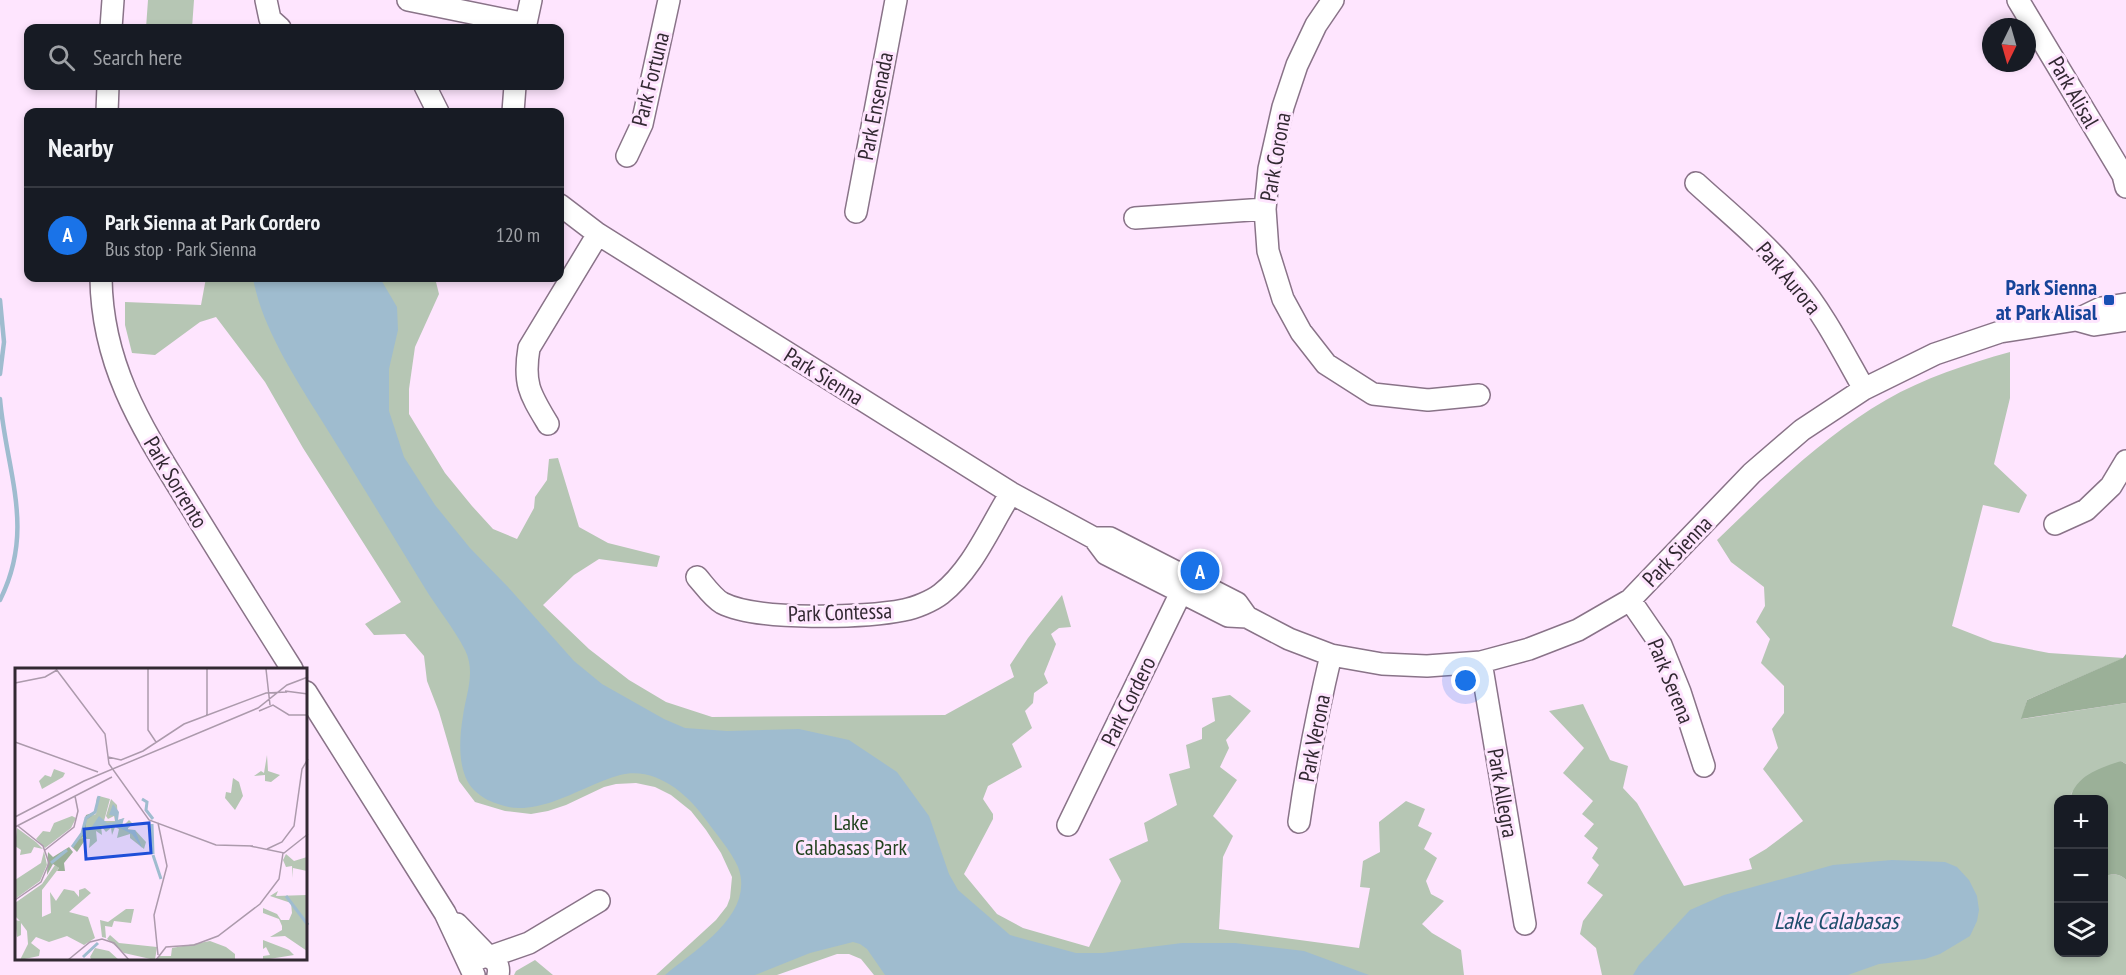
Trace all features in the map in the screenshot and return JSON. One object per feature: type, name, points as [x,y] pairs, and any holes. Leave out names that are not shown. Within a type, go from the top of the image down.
[{"type":"street","points":[[111,24],[113,0]]},
{"type":"street","points":[[267,0],[270,19],[276,24]]},
{"type":"street","points":[[408,0],[516,24]]},
{"type":"street","points":[[525,24],[531,0]]},
{"type":"street","name":"Park Fortuna","points":[[627,156],[642,124],[669,0]]},
{"type":"street","name":"Park Ensenada","points":[[856,212],[896,0]]},
{"type":"street","name":"Park Corona","points":[[1333,0],[1316,25],[1297,65],[1283,107],[1269,169],[1265,209],[1268,251],[1283,299],[1301,332],[1326,364],[1373,394],[1428,400],[1479,395]]},
{"type":"street","name":"Park Alisal","points":[[2018,0],[2112,157],[2126,187]]},
{"type":"street","points":[[107,108],[108,90]]},
{"type":"street","points":[[427,90],[436,108]]},
{"type":"street","points":[[513,108],[515,90]]},
{"type":"street","name":"Park Aurora","points":[[1696,183],[1760,241],[1796,280],[1822,317],[1864,388]]},
{"type":"street","name":"Park Sienna","points":[[564,208],[598,234],[1011,493],[1094,538],[1110,538],[1184,586],[1238,603],[1247,617],[1290,639],[1331,655],[1382,664],[1427,666],[1481,662],[1529,650],[1578,630],[1630,600],[1752,474],[1802,430],[1864,388],[1935,354],[2000,332],[2076,320],[2102,308],[2126,304]]},
{"type":"street","points":[[1135,218],[1265,209]]},
{"type":"street","points":[[548,424],[530,393],[525,370],[529,348],[598,234]]},
{"type":"street","name":"Park Sorrento","points":[[101,282],[108,337],[132,408],[162,461],[291,668]]},
{"type":"street","name":"Park Sienna","points":[[2076,320],[2094,325],[2126,320]]},
{"type":"street","points":[[2055,524],[2086,510],[2112,486],[2126,461]]},
{"type":"street","name":"Park Contessa","points":[[697,577],[720,603],[744,611],[784,615],[876,615],[907,610],[940,595],[963,572],[1011,493]]},
{"type":"street","name":"Park Cordero","points":[[1068,825],[1184,586]]},
{"type":"street","name":"Park Serena","points":[[1630,600],[1661,645],[1680,692],[1704,766]]},
{"type":"street","name":"Park Verona","points":[[1299,822],[1314,732],[1331,655]]},
{"type":"street","name":"Park Allegra","points":[[1481,662],[1525,924]]},
{"type":"street","points":[[308,695],[445,913],[486,970],[599,901]]},
{"type":"green space","points":[[148,0],[194,0],[192,24],[146,24]]},
{"type":"green space","name":"Lake Calabasas Park","points":[[205,282],[436,282],[439,294],[415,347],[409,389],[409,414],[445,473],[493,529],[517,539],[534,508],[535,497],[547,480],[549,459],[558,458],[579,527],[608,543],[660,556],[657,567],[599,559],[574,575],[543,605],[589,649],[629,680],[666,702],[712,717],[945,715],[1014,677],[1010,665],[1062,595],[1071,627],[1059,628],[1051,634],[1056,644],[1044,674],[1048,683],[1034,693],[1033,703],[1025,711],[1032,728],[1012,744],[1022,767],[988,786],[983,799],[993,814],[993,819],[964,874],[997,914],[1023,928],[1089,947],[1121,881],[1109,859],[1148,841],[1144,823],[1177,805],[1169,774],[1190,768],[1186,745],[1202,739],[1202,728],[1215,721],[1212,698],[1230,695],[1251,711],[1226,740],[1229,748],[1220,767],[1237,780],[1213,816],[1233,836],[1223,857],[1219,929],[1359,948],[1370,888],[1360,887],[1363,861],[1380,852],[1379,822],[1406,801],[1425,809],[1418,826],[1432,833],[1424,849],[1437,858],[1426,881],[1431,894],[1444,901],[1422,924],[1432,933],[1461,950],[1464,975],[874,975],[861,959],[849,954],[837,954],[777,975],[656,975],[716,920],[730,898],[732,877],[721,853],[706,830],[691,811],[671,795],[655,787],[636,783],[604,787],[566,805],[531,814],[505,811],[475,802],[459,781],[439,712],[427,681],[424,656],[405,634],[374,635],[365,624],[401,602],[303,448],[265,382],[216,317],[200,322],[155,355],[132,353],[125,325],[125,302],[201,305]]},
{"type":"green space","points":[[2010,352],[2010,398],[1994,464],[2027,495],[2019,513],[1983,505],[1952,626],[1993,642],[2049,653],[2124,658],[2027,700],[2022,719],[2126,703],[2126,764],[2121,761],[2072,792],[2071,795],[2054,795],[2054,957],[2108,957],[2108,876],[2119,875],[2126,880],[2126,975],[1602,975],[1596,948],[1580,934],[1583,921],[1603,895],[1587,883],[1599,865],[1592,858],[1598,848],[1584,836],[1594,824],[1582,814],[1593,801],[1563,773],[1584,748],[1549,711],[1583,704],[1610,760],[1628,766],[1623,788],[1637,803],[1684,886],[1752,869],[1749,859],[1803,821],[1763,769],[1778,748],[1772,729],[1784,713],[1784,686],[1761,663],[1770,639],[1756,622],[1765,606],[1764,587],[1731,562],[1717,540],[1797,465],[1840,430],[1900,392],[1962,367]]},
{"type":"green space","points":[[2126,654],[2126,703],[2021,719],[2027,700],[2123,658]]},
{"type":"green space","points":[[2121,761],[2126,764],[2126,880],[2121,876],[2108,875],[2108,795],[2072,795],[2083,778]]},
{"type":"green space","points":[[535,960],[553,975],[514,975],[516,971]]},
{"type":"water","points":[[254,282],[382,282],[397,307],[398,330],[389,369],[389,411],[404,457],[435,505],[470,548],[574,661],[602,684],[664,719],[685,728],[727,731],[799,729],[849,740],[897,772],[929,816],[949,874],[958,890],[1010,935],[1076,953],[1103,953],[1182,943],[1235,943],[1304,951],[1369,975],[885,975],[867,949],[853,942],[810,953],[755,975],[665,975],[706,942],[731,915],[738,900],[741,884],[738,867],[732,855],[689,800],[669,784],[646,774],[620,775],[552,802],[527,808],[497,804],[483,797],[468,783],[462,765],[460,745],[470,675],[465,650],[307,398],[270,330]]},
{"type":"water","name":"Lake Calabasas","points":[[1892,860],[1945,862],[1957,867],[1969,880],[1977,896],[1979,910],[1970,936],[1940,954],[1925,959],[1879,964],[1848,975],[1633,975],[1639,965],[1690,910],[1724,895],[1833,865]]},
{"type":"waterway","points":[[0,300],[4,342],[0,374]]},
{"type":"waterway","points":[[0,399],[16,500],[17,524],[16,549],[11,574],[0,600]]},
{"type":"place","name":"Park Sienna at Park Alisal","points":[[2109,300]]},
{"type":"place","name":"Park Sienna at Park Cordero","points":[[1200,571]]}]
